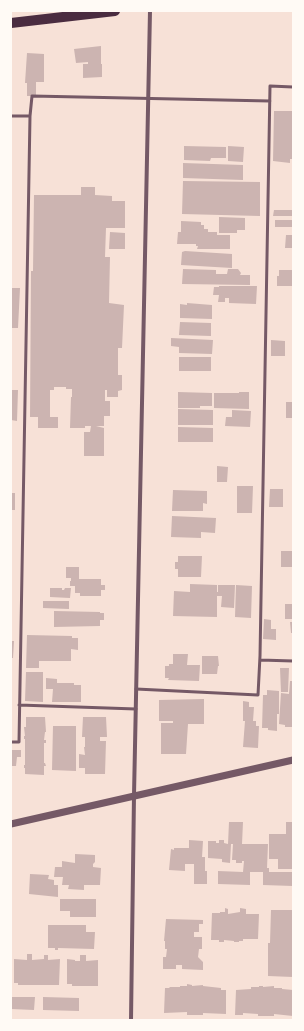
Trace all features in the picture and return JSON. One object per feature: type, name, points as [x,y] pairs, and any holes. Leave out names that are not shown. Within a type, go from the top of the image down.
[{"type":"main road","points":[[11,23],[115,11]]},
{"type":"street","points":[[131,1020],[134,795],[150,11]]},
{"type":"street","points":[[11,824],[293,760]]},
{"type":"lane","points":[[136,689],[258,695],[260,660],[270,86],[293,87]]},
{"type":"lane","points":[[11,742],[19,742],[30,116],[32,96],[270,101]]},
{"type":"lane","points":[[11,116],[30,116]]},
{"type":"lane","points":[[260,660],[293,661]]},
{"type":"lane","points":[[19,705],[136,709]]},
{"type":"building","points":[[101,46],[102,77],[83,78],[83,64],[88,64],[88,62],[76,63],[74,49]]},
{"type":"building","points":[[27,53],[44,54],[44,82],[36,82],[36,96],[27,96],[27,83],[25,83]]},
{"type":"building","points":[[274,111],[293,111],[293,159],[290,159],[290,163],[273,161]]},
{"type":"building","points":[[184,146],[226,147],[226,158],[211,158],[210,161],[184,160]]},
{"type":"building","points":[[228,146],[244,147],[243,162],[228,161]]},
{"type":"building","points":[[183,163],[243,165],[243,180],[183,178]]},
{"type":"building","points":[[183,181],[260,182],[260,216],[182,214]]},
{"type":"building","points":[[81,187],[95,187],[95,195],[112,196],[112,201],[125,201],[125,228],[106,228],[105,257],[110,257],[109,303],[124,305],[122,348],[118,348],[118,375],[122,375],[122,390],[118,391],[118,397],[107,397],[107,390],[105,390],[105,401],[110,401],[110,416],[104,416],[104,426],[96,426],[104,428],[104,456],[84,456],[84,432],[90,432],[91,426],[85,426],[85,428],[70,428],[72,389],[66,389],[66,387],[54,387],[54,390],[50,390],[50,417],[58,417],[58,428],[38,428],[38,417],[30,417],[31,271],[33,271],[34,195],[81,195]]},
{"type":"building","points":[[274,210],[293,210],[293,216],[273,216]]},
{"type":"building","points":[[219,217],[245,218],[245,230],[237,230],[237,233],[219,233]]},
{"type":"building","points":[[275,220],[293,220],[293,227],[275,227]]},
{"type":"building","points":[[181,221],[201,222],[201,225],[204,225],[204,229],[208,229],[208,232],[217,232],[217,235],[230,235],[230,249],[197,249],[198,246],[196,246],[196,244],[177,244],[178,232],[181,232]]},
{"type":"building","points":[[110,232],[125,233],[125,249],[109,249]]},
{"type":"building","points":[[286,235],[293,235],[293,248],[285,248]]},
{"type":"building","points":[[182,252],[232,254],[232,268],[181,265]]},
{"type":"building","points":[[183,269],[216,270],[216,274],[227,274],[228,269],[238,269],[241,273],[240,275],[250,275],[250,285],[182,284]]},
{"type":"building","points":[[279,270],[293,270],[293,286],[277,286],[277,276],[279,276]]},
{"type":"building","points":[[257,286],[256,304],[229,303],[229,298],[225,298],[225,302],[218,302],[219,295],[213,295],[214,287]]},
{"type":"building","points":[[11,288],[20,288],[18,328],[11,328]]},
{"type":"building","points":[[187,303],[212,305],[212,319],[180,318],[180,304],[187,305]]},
{"type":"building","points":[[180,322],[211,323],[211,336],[179,335]]},
{"type":"building","points":[[171,338],[213,340],[212,354],[179,353],[179,347],[171,346]]},
{"type":"building","points":[[271,340],[285,341],[285,356],[271,356]]},
{"type":"building","points":[[179,357],[211,357],[211,371],[179,371]]},
{"type":"building","points":[[11,390],[18,390],[17,421],[11,420]]},
{"type":"building","points":[[178,392],[212,393],[212,406],[200,406],[200,408],[178,408]]},
{"type":"building","points":[[249,392],[249,409],[214,408],[214,393]]},
{"type":"building","points":[[286,402],[293,402],[293,418],[286,418]]},
{"type":"building","points":[[178,409],[213,410],[213,425],[178,425]]},
{"type":"building","points":[[232,410],[251,411],[250,427],[225,426],[226,417],[232,417]]},
{"type":"building","points":[[178,427],[213,428],[213,442],[178,442]]},
{"type":"building","points":[[217,466],[228,467],[227,482],[217,482]]},
{"type":"building","points":[[237,486],[253,486],[252,513],[237,513]]},
{"type":"building","points":[[270,489],[283,489],[283,507],[269,507]]},
{"type":"building","points":[[173,490],[207,491],[207,504],[203,503],[203,511],[172,511]]},
{"type":"building","points":[[11,493],[15,493],[15,510],[11,510]]},
{"type":"building","points":[[172,516],[216,518],[215,533],[201,532],[201,538],[171,537]]},
{"type":"building","points":[[281,551],[293,551],[293,567],[281,567]]},
{"type":"building","points":[[178,556],[202,556],[201,577],[178,577],[178,569],[175,569],[175,562],[178,562]]},
{"type":"building","points":[[66,567],[79,567],[79,579],[101,579],[101,585],[105,585],[105,590],[101,590],[101,596],[80,596],[80,593],[75,593],[75,586],[70,586],[71,578],[66,578]]},
{"type":"building","points":[[190,584],[217,585],[217,592],[218,585],[235,585],[234,608],[221,607],[222,596],[217,596],[217,617],[173,616],[174,591],[190,592]]},
{"type":"building","points":[[236,585],[252,586],[251,618],[235,617]]},
{"type":"building","points":[[50,588],[62,588],[62,590],[64,590],[65,588],[71,588],[70,598],[50,597]]},
{"type":"building","points":[[43,601],[69,601],[69,609],[43,608]]},
{"type":"building","points":[[285,604],[293,604],[293,619],[285,619]]},
{"type":"building","points":[[54,611],[100,612],[104,613],[104,620],[100,620],[100,626],[54,627]]},
{"type":"building","points":[[264,619],[271,620],[271,629],[276,629],[276,640],[263,639]]},
{"type":"building","points":[[290,622],[293,622],[293,633],[291,633]]},
{"type":"building","points":[[27,635],[72,636],[72,638],[78,638],[78,650],[71,649],[71,661],[39,661],[39,668],[26,668]]},
{"type":"building","points":[[11,641],[14,641],[13,658],[11,658]]},
{"type":"building","points":[[173,654],[188,654],[187,665],[200,665],[199,681],[168,680],[169,678],[165,678],[165,666],[173,664]]},
{"type":"building","points":[[202,656],[218,656],[219,666],[217,674],[202,674]]},
{"type":"building","points":[[280,668],[289,668],[288,692],[281,692]]},
{"type":"building","points":[[26,672],[43,672],[43,702],[25,701]]},
{"type":"building","points":[[46,678],[57,679],[57,683],[74,683],[74,685],[81,685],[81,702],[52,702],[53,689],[46,689]]},
{"type":"building","points":[[290,681],[293,681],[293,727],[285,727],[285,725],[279,724],[281,693],[289,694]]},
{"type":"building","points":[[267,690],[279,691],[277,731],[262,728],[263,695],[267,695]]},
{"type":"building","points":[[204,699],[204,724],[188,724],[186,754],[161,754],[161,723],[173,723],[173,721],[159,721],[159,700]]},
{"type":"building","points":[[243,701],[249,702],[249,707],[254,707],[253,721],[256,721],[256,726],[259,726],[258,748],[243,747],[245,721],[243,721]]},
{"type":"building","points":[[26,717],[45,717],[46,732],[44,740],[46,740],[46,743],[44,743],[44,763],[46,766],[44,766],[44,775],[25,774],[24,727],[26,727]]},
{"type":"building","points":[[83,717],[106,717],[107,737],[100,737],[100,741],[106,741],[105,774],[85,774],[85,768],[79,768],[79,754],[85,755],[85,737],[82,737]]},
{"type":"building","points":[[53,726],[76,726],[76,771],[52,770]]},
{"type":"building","points":[[11,750],[21,750],[21,757],[17,757],[16,766],[11,766]]},
{"type":"building","points":[[229,822],[243,822],[242,844],[268,844],[267,868],[269,868],[269,872],[293,872],[293,886],[263,885],[263,872],[250,872],[250,885],[218,884],[218,871],[243,872],[244,861],[242,861],[242,863],[236,863],[236,860],[232,860],[233,844],[231,844],[230,863],[222,862],[222,859],[208,858],[208,841],[216,841],[216,843],[219,843],[219,840],[224,840],[224,843],[228,844]]},
{"type":"building","points":[[286,822],[293,822],[292,869],[278,869],[278,859],[269,859],[269,834],[286,834]]},
{"type":"building","points":[[189,840],[203,841],[202,857],[205,857],[207,884],[194,884],[194,864],[185,864],[185,871],[169,870],[171,849],[189,848]]},
{"type":"building","points":[[75,854],[95,855],[93,867],[101,868],[100,885],[84,885],[84,890],[68,889],[69,885],[62,885],[63,877],[54,877],[55,867],[62,867],[62,861],[75,863]]},
{"type":"building","points":[[30,874],[49,875],[48,879],[54,880],[54,885],[58,885],[58,897],[29,894]]},
{"type":"building","points":[[60,899],[96,899],[96,917],[70,917],[70,911],[60,911]]},
{"type":"building","points":[[225,908],[228,909],[228,914],[240,912],[240,908],[246,909],[246,914],[259,914],[258,939],[243,939],[243,941],[239,942],[224,940],[224,942],[219,942],[219,940],[211,940],[212,913],[225,912]]},
{"type":"building","points":[[271,910],[293,910],[293,977],[268,976],[268,943],[270,943]]},
{"type":"building","points":[[166,919],[203,920],[203,924],[199,924],[199,932],[194,932],[194,937],[202,937],[202,949],[199,949],[198,957],[203,962],[203,970],[182,969],[182,965],[176,965],[176,969],[163,969],[163,957],[166,957],[167,949],[165,949],[164,941]]},
{"type":"building","points":[[48,925],[86,925],[86,932],[95,932],[94,949],[58,948],[58,950],[55,950],[55,948],[48,948]]},
{"type":"building","points":[[27,954],[32,954],[32,960],[44,959],[44,955],[48,955],[48,960],[60,959],[59,985],[18,985],[18,983],[14,983],[14,959],[27,960]]},
{"type":"building","points":[[80,955],[86,955],[86,961],[98,960],[98,986],[72,986],[72,984],[67,984],[67,959],[80,961]]},
{"type":"building","points":[[187,984],[192,986],[203,985],[226,990],[226,1014],[203,1013],[203,1015],[187,1015],[187,1012],[164,1013],[165,988],[187,986]]},
{"type":"building","points":[[274,986],[274,988],[293,990],[293,1016],[274,1014],[274,1016],[258,1016],[258,1014],[243,1013],[243,1015],[235,1015],[236,990],[251,989],[251,987]]},
{"type":"building","points":[[11,997],[35,997],[34,1010],[11,1009]]},
{"type":"building","points":[[43,997],[79,998],[79,1011],[43,1010]]}]
